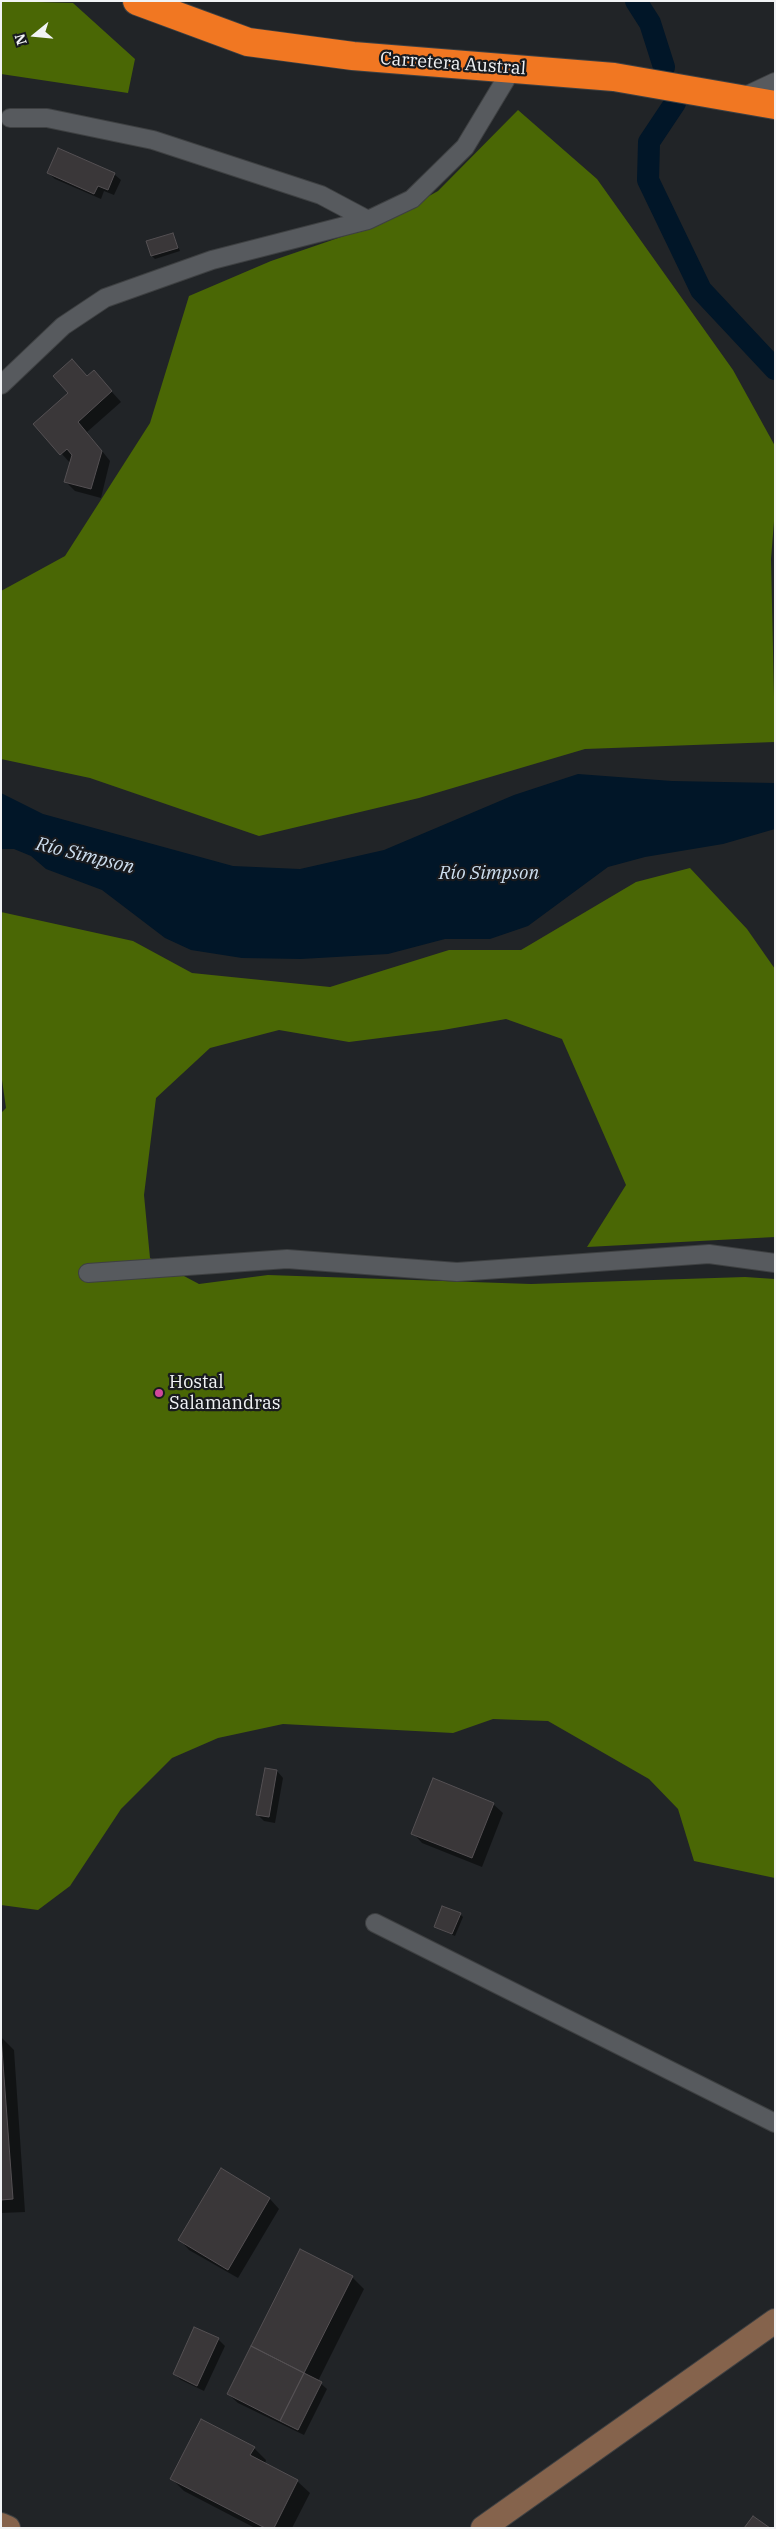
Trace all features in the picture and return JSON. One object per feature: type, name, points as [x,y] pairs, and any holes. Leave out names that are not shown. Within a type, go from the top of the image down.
[{"type":"highway","name":"Carretera Austral","points":[[137,1],[248,42],[353,56],[614,77],[775,106]]},
{"type":"street","points":[[1,385],[63,326],[105,298],[212,260],[368,220],[412,199],[465,147],[512,69]]},
{"type":"street","points":[[738,99],[775,82]]},
{"type":"street","points":[[10,118],[47,118],[153,140],[321,195],[368,220]]},
{"type":"street","points":[[88,1273],[287,1259],[457,1272],[709,1254],[775,1263]]},
{"type":"street","points":[[374,1923],[775,2123]]},
{"type":"street","points":[[482,2528],[775,2321]]},
{"type":"street","points":[[1,2525],[8,2528]]},
{"type":"green space","points":[[1,1],[73,3],[135,59],[128,93],[1,74]]},
{"type":"green space","points":[[518,110],[597,179],[733,370],[775,446],[775,509],[771,559],[775,742],[585,749],[419,798],[259,836],[90,778],[1,759],[1,591],[65,556],[150,423],[189,296],[271,261],[379,224],[438,191]]},
{"type":"green space","points":[[690,868],[747,929],[775,969],[775,1237],[587,1247],[626,1185],[562,1039],[506,1019],[443,1030],[349,1042],[279,1030],[210,1048],[156,1098],[144,1195],[150,1258],[199,1284],[268,1275],[531,1284],[745,1277],[775,1279],[775,1878],[694,1861],[678,1809],[649,1779],[548,1721],[493,1719],[453,1733],[283,1724],[218,1738],[172,1758],[121,1809],[70,1886],[38,1910],[1,1905],[1,1113],[6,1108],[1,1073],[1,912],[133,941],[192,973],[330,987],[449,950],[521,950],[636,882]]},
{"type":"water","name":"Río Simpson","points":[[578,774],[672,781],[775,783],[775,829],[723,844],[645,857],[608,867],[528,926],[490,939],[445,939],[388,954],[301,959],[242,958],[191,950],[165,938],[102,890],[46,869],[31,856],[14,849],[1,849],[1,793],[43,814],[233,866],[300,869],[384,850],[514,795]]},
{"type":"building","points":[[58,148],[115,173],[108,190],[98,186],[94,194],[47,173]]},
{"type":"building","points":[[173,233],[178,248],[151,256],[146,241]]},
{"type":"building","points":[[72,359],[87,376],[94,370],[112,391],[78,422],[102,451],[91,489],[64,482],[72,455],[67,449],[60,455],[33,424],[68,393],[53,376]]},
{"type":"building","points":[[265,1768],[277,1770],[269,1817],[256,1815]]},
{"type":"building","points":[[433,1778],[494,1803],[472,1858],[411,1834]]},
{"type":"building","points":[[442,1906],[461,1913],[452,1934],[434,1927]]},
{"type":"building","points":[[1,2036],[13,2199],[1,2200]]},
{"type":"building","points":[[221,2168],[270,2198],[228,2270],[178,2240]]},
{"type":"building","points":[[300,2249],[353,2276],[304,2373],[251,2346]]},
{"type":"building","points":[[194,2327],[219,2338],[197,2386],[173,2374]]},
{"type":"building","points":[[251,2346],[304,2373],[280,2421],[227,2394]]},
{"type":"building","points":[[304,2373],[322,2382],[298,2430],[280,2421]]},
{"type":"building","points":[[201,2419],[255,2447],[250,2455],[298,2480],[274,2528],[265,2528],[170,2479]]},
{"type":"building","points":[[753,2516],[770,2528],[744,2528]]},
{"type":"waterway","points":[[636,1],[650,23],[664,67]]},
{"type":"waterway","points":[[675,103],[649,142],[648,180],[701,290],[775,369]]},
{"type":"place","name":"Hostal Salamandras","points":[[159,1393]]}]
